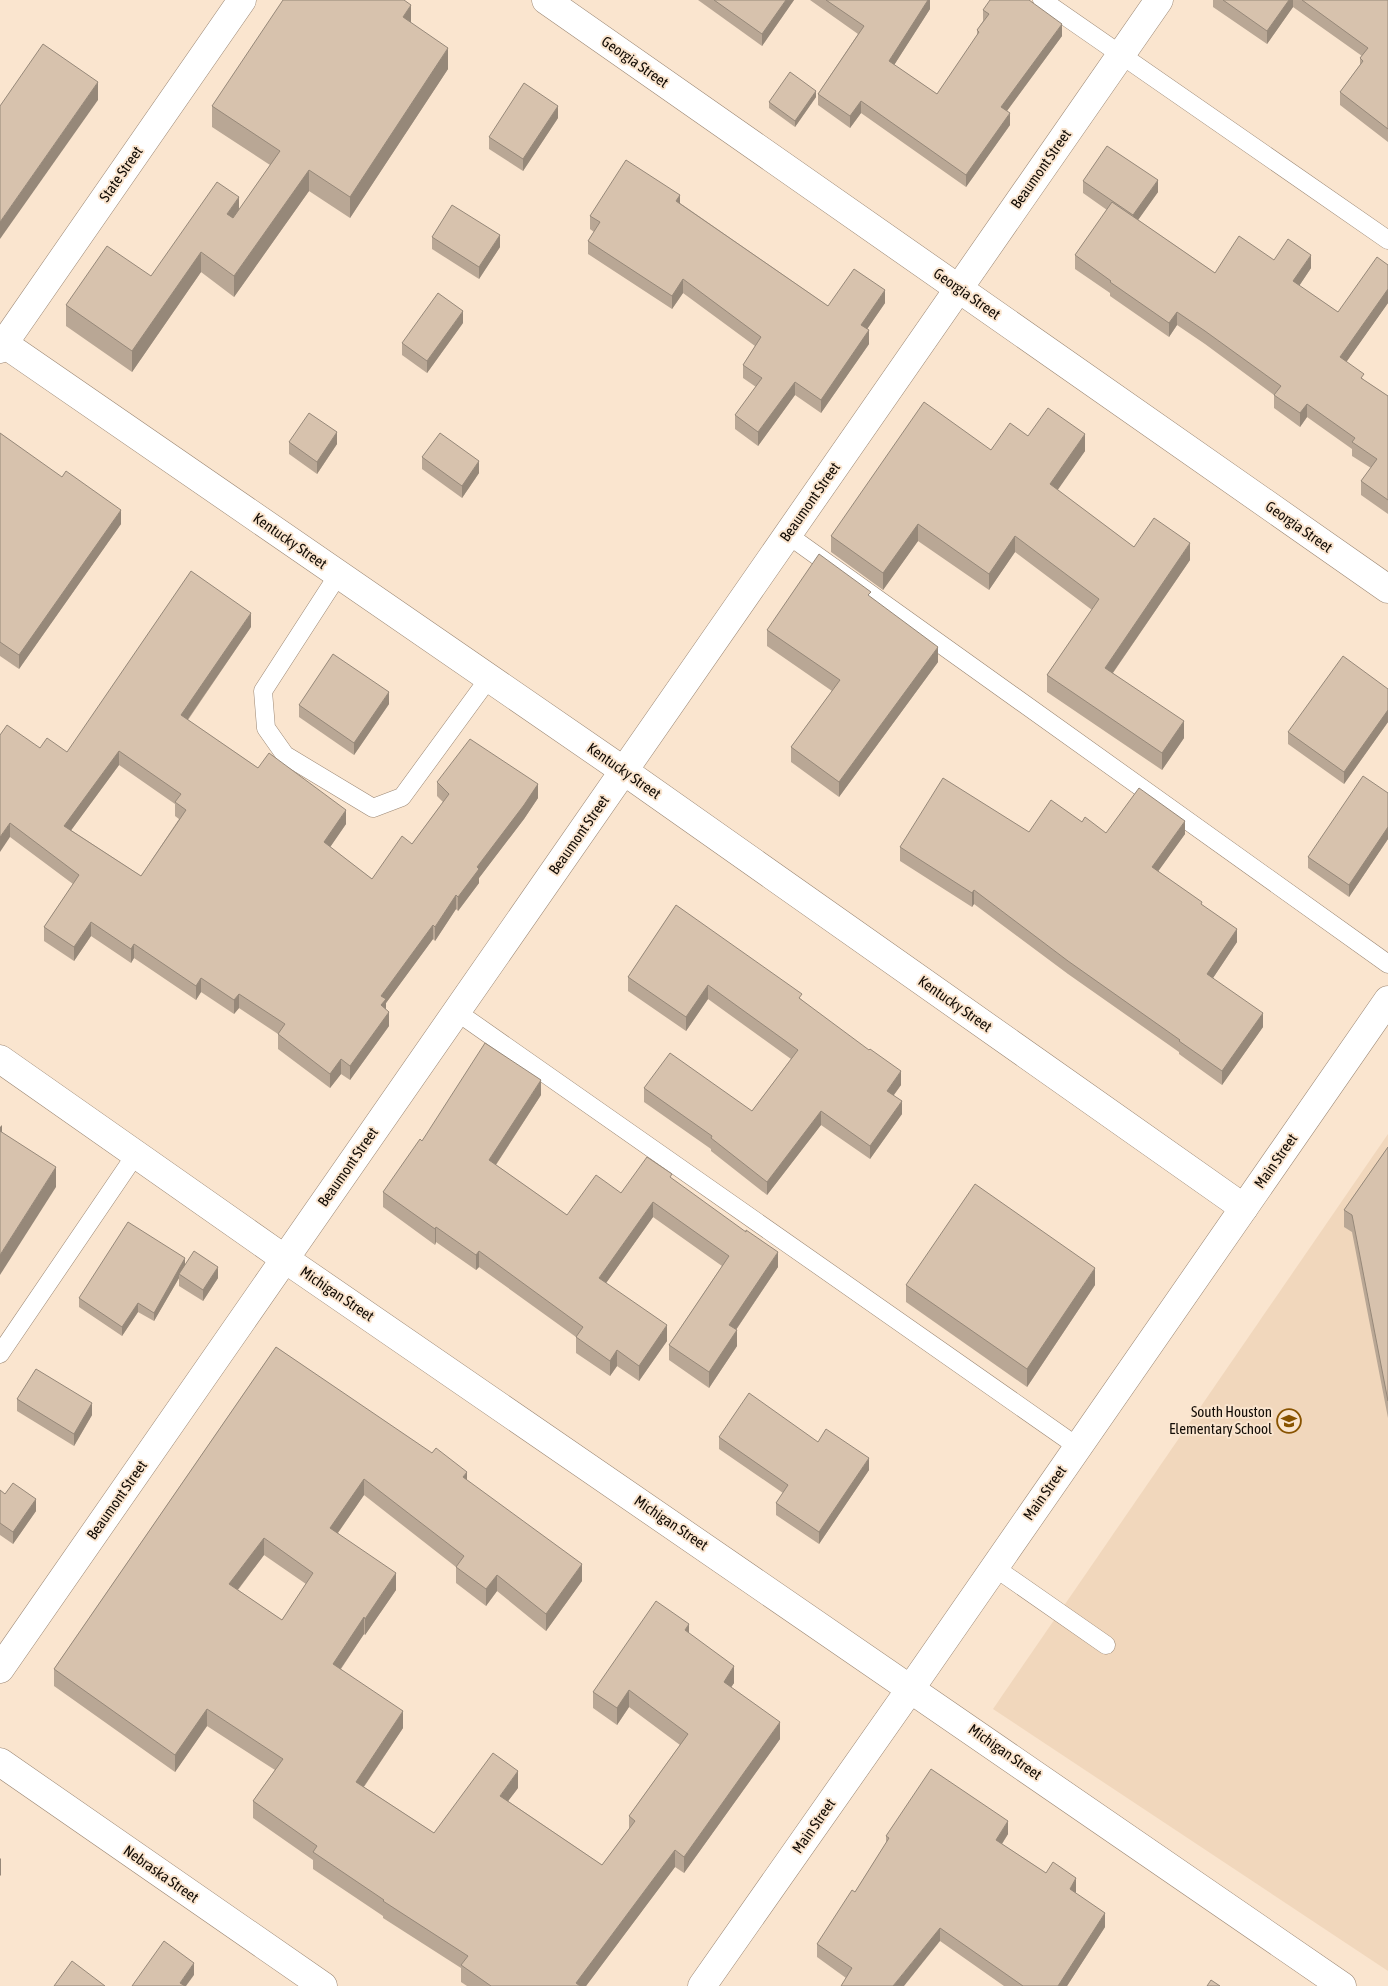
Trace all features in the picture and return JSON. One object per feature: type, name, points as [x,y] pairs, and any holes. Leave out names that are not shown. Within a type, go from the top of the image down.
[{"type":"street","name":"State Street","points":[[1,344],[242,0]]},
{"type":"street","name":"Georgia Street","points":[[546,0],[1388,589]]},
{"type":"street","name":"Beaumont Street","points":[[0,1669],[1158,0]]},
{"type":"street","name":"Kentucky Street","points":[[1,344],[624,771],[1244,1208]]},
{"type":"street","name":"Main Street","points":[[702,1986],[912,1688],[1388,1000]]},
{"type":"street","name":"Michigan Street","points":[[0,1059],[285,1259],[912,1688],[1342,1986]]},
{"type":"street","name":"Nebraska Street","points":[[0,1762],[322,1986]]},
{"type":"lane","points":[[1042,0],[1388,240]]},
{"type":"lane","points":[[788,535],[1388,964]]},
{"type":"lane","points":[[338,575],[263,692],[266,728],[285,755],[374,808],[402,797],[489,678]]},
{"type":"lane","points":[[456,1012],[1078,1447]]},
{"type":"lane","points":[[0,1354],[136,1154]]},
{"type":"lane","points":[[994,1568],[1106,1644]]},
{"type":"shaded area","name":"South Houston Elementary School","points":[[1388,1134],[1388,1971],[993,1709]]},
{"type":"building","points":[[283,0],[404,0],[411,5],[403,17],[448,48],[350,197],[309,170],[234,276],[201,252],[132,351],[66,305],[107,246],[151,276],[217,182],[239,197],[227,214],[233,218],[280,151],[212,106]]},
{"type":"building","points":[[714,0],[786,0],[762,34]]},
{"type":"building","points":[[826,0],[928,0],[889,61],[937,94],[979,32],[977,30],[989,14],[983,10],[990,0],[1029,0],[1062,24],[1001,107],[1010,113],[966,175],[861,101],[850,116],[818,94],[864,26]]},
{"type":"building","points":[[1223,0],[1289,0],[1267,31]]},
{"type":"building","points":[[1302,0],[1388,0],[1388,129],[1340,92],[1363,61],[1360,58],[1368,48]]},
{"type":"building","points":[[43,44],[98,82],[0,222],[0,106]]},
{"type":"building","points":[[790,72],[816,91],[795,121],[769,102]]},
{"type":"building","points":[[524,83],[558,106],[523,159],[489,137]]},
{"type":"building","points":[[1107,146],[1158,180],[1133,215],[1083,181]]},
{"type":"building","points":[[626,160],[680,195],[676,201],[828,306],[854,269],[885,290],[861,325],[869,330],[821,400],[795,382],[758,432],[735,415],[762,378],[743,365],[761,337],[683,279],[672,296],[588,241],[600,222],[590,216]]},
{"type":"building","points":[[1112,202],[1215,273],[1239,236],[1274,260],[1288,239],[1311,255],[1293,281],[1338,312],[1377,257],[1388,265],[1388,289],[1340,357],[1364,374],[1361,378],[1388,396],[1388,500],[1361,481],[1377,459],[1352,442],[1355,438],[1307,404],[1300,413],[1274,395],[1281,386],[1205,331],[1177,312],[1169,323],[1075,255]]},
{"type":"building","points":[[452,205],[500,235],[479,267],[432,237]]},
{"type":"building","points":[[438,293],[463,311],[427,361],[402,343]]},
{"type":"building","points":[[924,402],[991,450],[1010,423],[1028,436],[1048,408],[1085,434],[1050,484],[1134,547],[1154,518],[1190,543],[1105,668],[1184,721],[1162,753],[1047,675],[1099,599],[1015,536],[989,574],[918,524],[883,573],[831,536]]},
{"type":"building","points":[[309,413],[337,432],[317,462],[289,442]]},
{"type":"building","points":[[0,433],[62,477],[66,471],[121,510],[19,655],[0,642]]},
{"type":"building","points":[[440,433],[479,461],[462,486],[422,457]]},
{"type":"building","points":[[819,554],[871,592],[868,595],[938,647],[839,782],[791,747],[840,680],[767,630]]},
{"type":"building","points":[[191,571],[251,613],[181,715],[258,768],[269,753],[346,810],[324,842],[372,879],[402,836],[412,844],[449,794],[437,782],[470,739],[538,784],[477,867],[479,869],[458,897],[456,895],[435,927],[433,925],[381,996],[386,999],[381,1005],[389,1012],[350,1066],[341,1059],[330,1074],[278,1034],[285,1024],[239,994],[234,1000],[201,978],[196,986],[134,944],[131,949],[91,922],[74,947],[44,927],[79,875],[10,823],[0,837],[0,735],[7,725],[40,748],[47,738],[67,752]],"holes":[[[119,751],[181,794],[175,802],[186,810],[141,876],[64,826]]]},
{"type":"building","points":[[333,654],[389,692],[354,743],[299,705]]},
{"type":"building","points":[[1343,656],[1388,689],[1388,710],[1344,772],[1288,732]]},
{"type":"building","points":[[1363,776],[1388,793],[1388,827],[1349,885],[1308,857]]},
{"type":"building","points":[[943,778],[1029,832],[1051,800],[1082,822],[1085,817],[1106,833],[1139,788],[1185,821],[1152,867],[1237,929],[1207,974],[1263,1013],[1222,1071],[1068,961],[974,890],[972,893],[900,847]]},
{"type":"building","points":[[676,905],[802,994],[799,998],[869,1050],[901,1071],[887,1091],[902,1101],[870,1146],[821,1111],[767,1182],[711,1138],[712,1136],[644,1088],[670,1053],[752,1111],[798,1050],[708,985],[686,1017],[628,977]]},
{"type":"building","points":[[485,1043],[541,1080],[489,1160],[567,1215],[596,1175],[621,1193],[647,1157],[672,1174],[670,1177],[746,1232],[746,1230],[778,1252],[729,1325],[737,1330],[709,1372],[669,1345],[729,1256],[653,1202],[599,1278],[667,1325],[639,1366],[617,1350],[610,1361],[576,1337],[583,1327],[479,1251],[476,1255],[383,1192],[420,1139],[422,1141]]},
{"type":"building","points":[[0,1131],[56,1167],[0,1255]]},
{"type":"building","points":[[1388,1147],[1388,1401],[1352,1215],[1344,1210]]},
{"type":"building","points":[[975,1184],[1095,1268],[1027,1369],[906,1285]]},
{"type":"building","points":[[128,1222],[185,1258],[154,1313],[138,1303],[122,1327],[79,1298]]},
{"type":"building","points":[[194,1251],[218,1267],[203,1290],[179,1274]]},
{"type":"building","points":[[276,1347],[432,1453],[436,1448],[467,1472],[463,1477],[582,1564],[546,1614],[497,1575],[486,1589],[456,1567],[464,1556],[364,1479],[330,1528],[396,1573],[333,1664],[403,1711],[356,1782],[434,1833],[493,1753],[518,1771],[500,1796],[602,1865],[635,1821],[629,1816],[688,1734],[629,1690],[617,1708],[593,1692],[656,1601],[689,1624],[685,1630],[734,1666],[724,1682],[780,1722],[684,1857],[675,1850],[576,1983],[580,1986],[491,1986],[461,1965],[468,1956],[383,1901],[313,1852],[317,1846],[253,1801],[283,1759],[207,1709],[175,1755],[54,1669]],"holes":[[[264,1538],[313,1573],[282,1620],[229,1584]]]},
{"type":"building","points":[[36,1369],[92,1403],[74,1434],[17,1399]]},
{"type":"building","points":[[749,1393],[818,1442],[826,1429],[869,1458],[819,1532],[776,1503],[788,1485],[719,1437]]},
{"type":"building","points":[[13,1483],[36,1499],[13,1532],[0,1523],[0,1490],[5,1494]]},
{"type":"building","points":[[931,1769],[1008,1821],[996,1840],[1046,1873],[1053,1862],[1076,1878],[1070,1889],[1105,1913],[1058,1986],[1023,1986],[940,1928],[893,1986],[841,1986],[852,1968],[817,1944],[852,1890],[855,1892],[889,1838],[886,1836]]},
{"type":"building","points":[[164,1941],[194,1963],[180,1983],[185,1986],[132,1986]]},
{"type":"building","points":[[72,1961],[105,1986],[54,1986]]},
{"type":"building","points":[[1211,1980],[1220,1986],[1207,1986]]},
{"type":"place","name":"South Houston Elementary School","points":[[1289,1421]]}]
